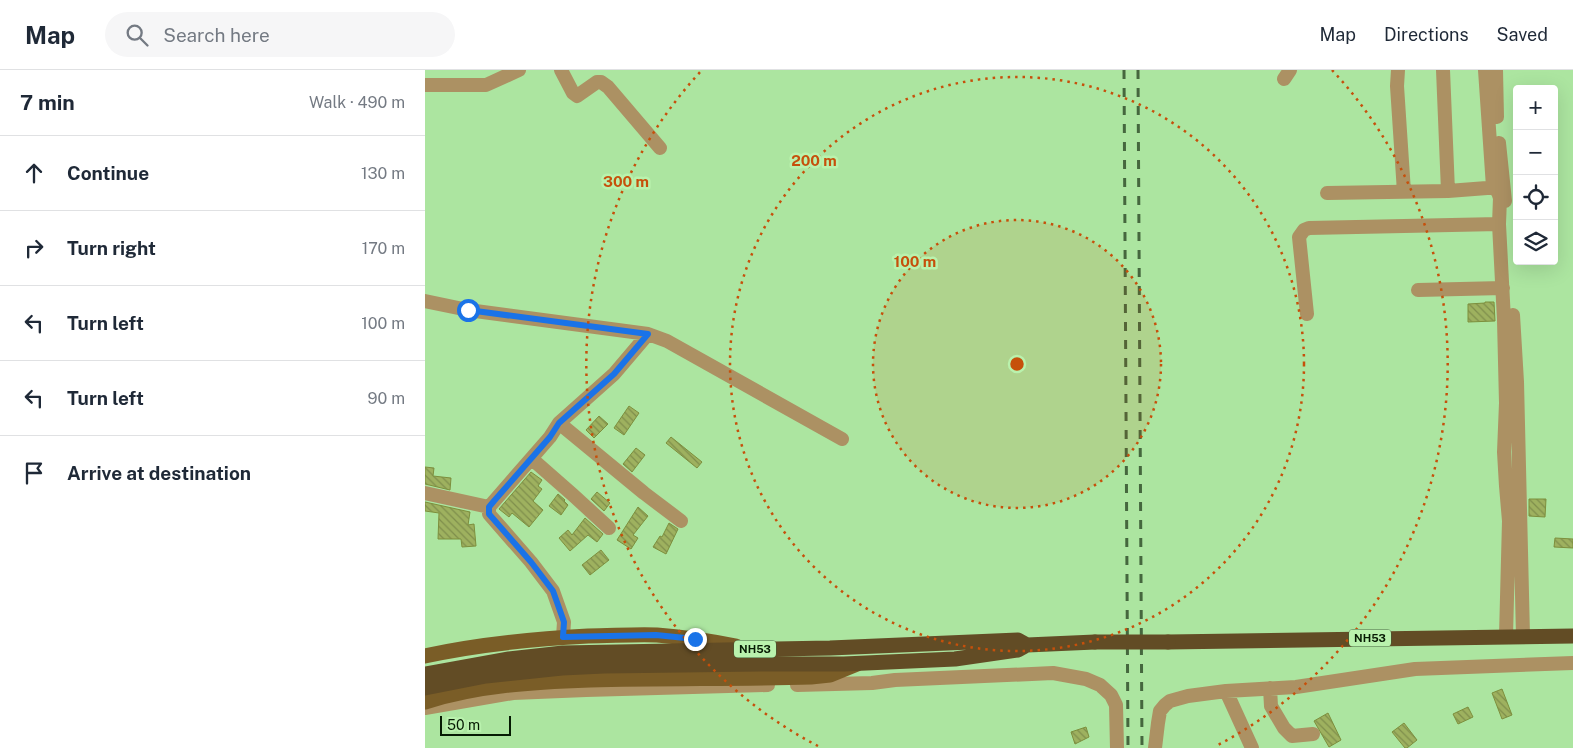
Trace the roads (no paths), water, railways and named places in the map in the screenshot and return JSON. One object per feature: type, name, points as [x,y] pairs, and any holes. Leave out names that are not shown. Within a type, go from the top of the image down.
[{"type":"highway","name":"NH53","points":[[425,674],[604,666],[861,663],[955,659],[1018,650],[1027,645],[1095,642],[1573,636]]},
{"type":"highway","name":"NH53","points":[[425,688],[484,670],[509,659],[563,653],[1018,640],[1027,645]]},
{"type":"main road","points":[[425,656],[470,646],[521,640],[656,635],[695,639],[751,649]]},
{"type":"main road","points":[[425,702],[466,690],[504,685],[623,679],[830,676],[861,663]]},
{"type":"street","points":[[425,85],[486,85],[519,70]]},
{"type":"street","points":[[561,70],[573,93],[577,96],[597,82],[601,82],[608,87],[660,148]]},
{"type":"street","points":[[1398,70],[1397,86],[1404,192]]},
{"type":"street","points":[[1443,70],[1448,191]]},
{"type":"street","points":[[1485,70],[1498,187],[1509,233],[1517,382],[1523,636]]},
{"type":"street","points":[[1496,70],[1498,192],[1500,198],[1499,224],[1506,403],[1504,452],[1509,521],[1506,636]]},
{"type":"street","points":[[1327,192],[1448,191],[1498,187]]},
{"type":"street","points":[[1307,314],[1299,238],[1304,230],[1309,228],[1499,224]]},
{"type":"street","points":[[1418,290],[1503,288]]},
{"type":"street","points":[[425,300],[468,310],[648,334],[667,340],[842,439]]},
{"type":"street","points":[[563,637],[564,622],[553,591],[531,562],[489,514],[489,507],[532,459],[559,423],[614,374],[648,334]]},
{"type":"street","points":[[559,423],[643,493],[681,520]]},
{"type":"street","points":[[532,459],[609,528]]},
{"type":"street","points":[[425,493],[489,507]]},
{"type":"street","points":[[1155,748],[1161,711],[1170,701],[1188,696],[1296,686],[1415,669],[1573,663]]},
{"type":"street","points":[[425,708],[522,693],[872,683],[895,680],[1053,673],[1086,679],[1100,685],[1111,695],[1115,705],[1117,748]]},
{"type":"street","points":[[1270,688],[1271,706],[1284,728],[1292,736],[1313,734]]},
{"type":"street","points":[[1226,691],[1252,748]]},
{"type":"railway","points":[[1124,70],[1128,748]]},
{"type":"railway","points":[[1138,70],[1142,748]]}]
